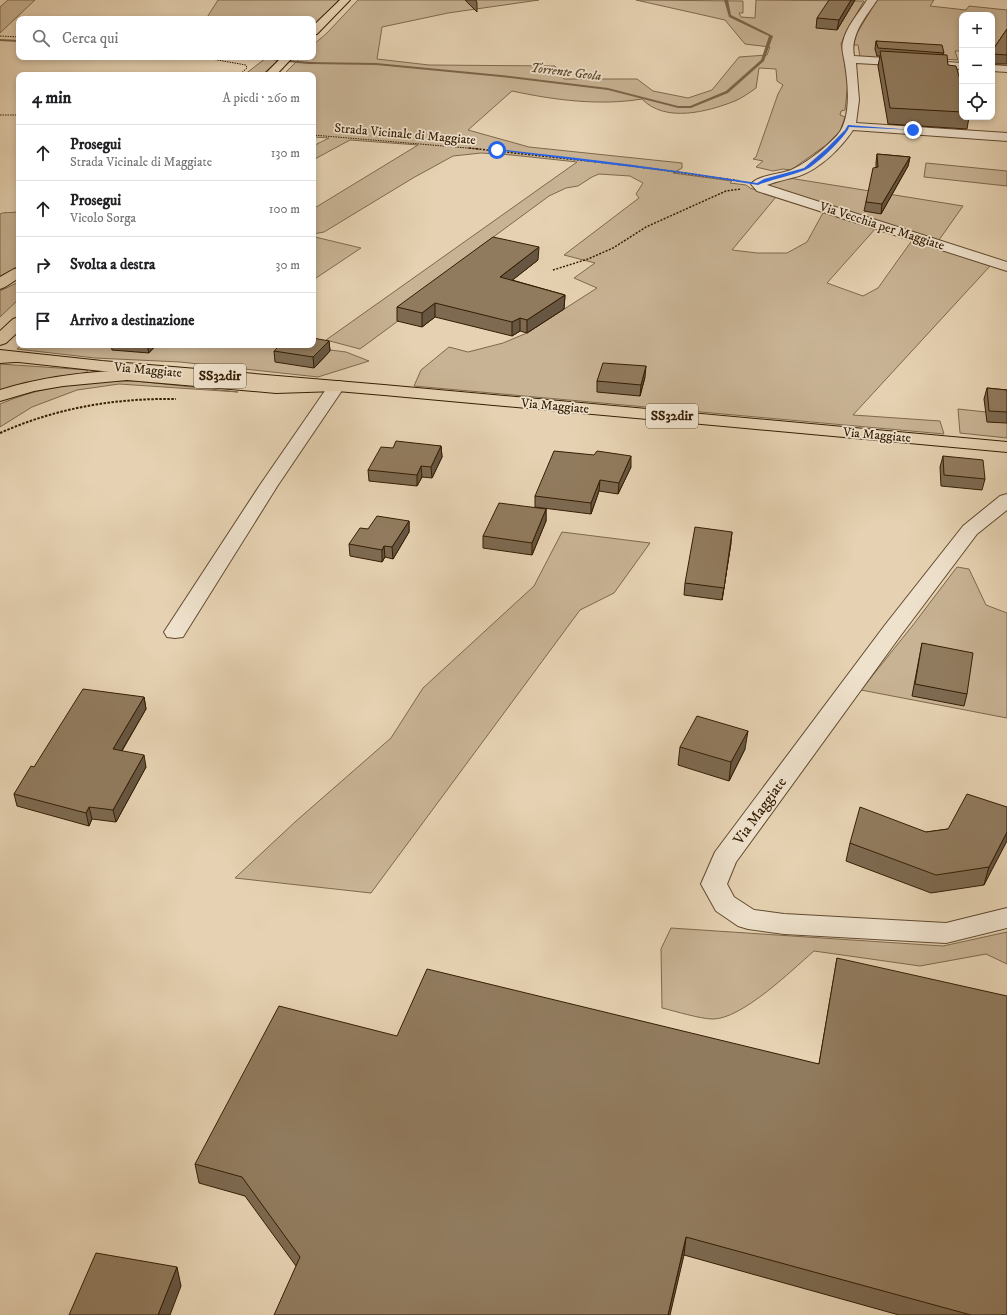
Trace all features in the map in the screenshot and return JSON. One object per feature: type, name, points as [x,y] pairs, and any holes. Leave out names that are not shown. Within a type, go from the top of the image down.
[{"type":"main road","points":[[316,29],[345,0]]},
{"type":"main road","points":[[273,72],[286,60]]},
{"type":"main road","points":[[0,284],[16,274]]},
{"type":"main road","points":[[0,340],[16,325]]},
{"type":"main road","name":"Via Maggiate","points":[[0,357],[1007,447]]},
{"type":"main road","points":[[0,396],[26,388],[65,380],[127,375],[276,388],[337,386]]},
{"type":"street","points":[[759,185],[766,180],[806,168],[829,149],[846,130],[852,112],[853,96],[851,60],[847,44],[852,32],[872,0]]},
{"type":"street","points":[[851,60],[959,66]]},
{"type":"street","points":[[995,68],[1007,69]]},
{"type":"street","points":[[848,126],[1007,137]]},
{"type":"street","name":"Via Vecchia per Maggiate","points":[[759,185],[762,188],[1007,266]]},
{"type":"street","points":[[175,632],[269,486],[337,386]]},
{"type":"street","name":"Via Maggiate","points":[[1007,500],[970,530],[898,623],[724,859],[714,884],[725,904],[748,919],[776,923],[946,933],[1007,918]]},
{"type":"path","points":[[0,36],[16,37]]},
{"type":"path","points":[[217,60],[246,65],[247,68],[242,72]]},
{"type":"path","points":[[0,115],[16,115]]},
{"type":"path","name":"Strada Vicinale di Maggiate","points":[[316,135],[588,159],[759,185]]},
{"type":"path","points":[[553,270],[588,259],[613,248],[646,227],[726,191],[759,185]]},
{"type":"path","points":[[0,433],[38,418],[84,407],[127,399],[179,399]]},
{"type":"shaded area","points":[[8,0],[35,0],[18,16],[16,16],[16,18],[0,33],[0,7]]},
{"type":"shaded area","points":[[218,0],[339,0],[316,24],[316,16],[208,16]]},
{"type":"shaded area","points":[[358,0],[539,0],[448,13],[382,27],[377,59],[429,65],[555,66],[564,79],[637,79],[653,91],[688,98],[712,90],[739,57],[767,55],[770,47],[745,44],[725,20],[636,0],[743,1],[743,13],[739,13],[741,17],[755,18],[756,0],[864,1],[846,32],[841,44],[848,82],[845,110],[841,111],[840,115],[845,117],[840,131],[826,145],[791,170],[783,169],[773,171],[756,167],[763,161],[753,159],[756,157],[778,94],[783,85],[777,81],[776,69],[759,68],[756,88],[738,100],[712,109],[687,113],[662,111],[651,106],[642,99],[593,102],[544,97],[512,91],[468,130],[529,147],[682,163],[682,168],[673,173],[732,181],[730,183],[746,185],[750,188],[776,197],[732,250],[757,253],[787,253],[807,242],[824,211],[876,228],[827,283],[863,296],[878,288],[913,239],[991,265],[853,415],[940,421],[944,434],[414,386],[421,370],[449,347],[468,352],[503,343],[527,333],[597,288],[574,278],[595,263],[564,255],[639,198],[636,194],[643,183],[630,176],[599,174],[578,186],[566,188],[549,196],[477,249],[398,321],[360,349],[326,340],[577,162],[481,153],[453,156],[413,178],[324,232],[316,233],[316,207],[418,145],[350,140],[316,158],[316,144],[329,138],[316,137],[316,72],[286,72],[298,60],[316,60],[316,42]]},
{"type":"shaded area","points":[[877,0],[934,0],[930,6],[966,10],[969,6],[1007,10],[1007,36],[999,47],[995,48],[995,12],[959,12],[959,51],[955,51],[958,60],[943,59],[943,61],[860,57],[858,45],[853,45],[857,33]]},
{"type":"shaded area","points":[[263,60],[279,60],[265,72],[248,72]]},
{"type":"shaded area","points":[[926,163],[1007,171],[1007,186],[924,177]]},
{"type":"shaded area","points":[[789,178],[963,206],[939,240],[766,186]]},
{"type":"shaded area","points":[[16,212],[16,267],[0,279],[0,214]]},
{"type":"shaded area","points":[[316,237],[361,248],[316,278]]},
{"type":"shaded area","points":[[16,283],[16,302],[0,317],[0,291]]},
{"type":"shaded area","points":[[315,348],[346,352],[369,361],[318,377],[180,362],[95,358],[17,349]]},
{"type":"shaded area","points":[[0,364],[88,370],[86,373],[31,382],[0,392]]},
{"type":"shaded area","points":[[98,381],[136,381],[238,392],[119,384],[77,390],[32,407],[0,427],[0,404],[24,395],[48,389]]},
{"type":"shaded area","points":[[958,409],[986,412],[1007,423],[1007,438],[960,433]]},
{"type":"shaded area","points":[[562,532],[650,543],[614,593],[580,610],[371,893],[235,878],[295,822],[391,738],[423,688],[534,586]]},
{"type":"shaded area","points":[[957,567],[969,569],[986,605],[1007,613],[1007,718],[861,690]]},
{"type":"shaded area","points":[[671,928],[943,946],[1007,932],[1007,964],[986,954],[920,966],[814,951],[780,981],[738,1011],[725,1017],[708,1019],[662,1008],[661,949]]},
{"type":"building","points":[[829,0],[851,0],[839,20],[817,18]]},
{"type":"building","points":[[1007,29],[1007,55],[995,54],[995,47]]},
{"type":"building","points":[[876,41],[942,45],[944,53],[878,48]]},
{"type":"building","points":[[880,51],[947,55],[948,65],[956,66],[959,76],[959,112],[890,108]]},
{"type":"building","points":[[877,154],[910,157],[882,204],[866,202],[873,168],[878,167]]},
{"type":"building","points":[[493,237],[539,247],[500,277],[565,295],[527,320],[520,318],[512,322],[435,303],[422,313],[397,307]]},
{"type":"building","points":[[316,339],[329,341],[313,357],[274,351],[277,348],[316,348]]},
{"type":"building","points":[[603,363],[646,366],[641,385],[597,381]]},
{"type":"building","points":[[987,388],[1007,390],[1007,412],[989,411]]},
{"type":"building","points":[[396,441],[441,446],[431,467],[421,466],[417,475],[368,470],[381,447],[393,448]]},
{"type":"building","points":[[554,451],[594,455],[597,451],[631,456],[619,483],[600,480],[591,503],[535,496]]},
{"type":"building","points":[[943,456],[983,460],[985,479],[944,475]]},
{"type":"building","points":[[499,503],[546,509],[532,543],[483,536]]},
{"type":"building","points":[[377,516],[409,521],[392,547],[384,546],[382,550],[349,544],[360,528],[368,529]]},
{"type":"building","points":[[695,527],[732,532],[724,588],[685,583]]},
{"type":"building","points":[[922,643],[973,653],[967,694],[915,684]]},
{"type":"building","points":[[83,689],[144,697],[113,749],[144,755],[113,810],[89,807],[86,813],[14,794],[31,766],[34,767]]},
{"type":"building","points":[[697,716],[748,731],[731,762],[680,747]]},
{"type":"building","points":[[967,794],[1007,807],[1007,832],[989,867],[936,875],[850,843],[860,807],[926,832],[948,829]]},
{"type":"building","points":[[837,958],[1007,996],[1007,1315],[971,1315],[686,1237],[668,1315],[274,1315],[300,1257],[242,1177],[195,1164],[279,1006],[397,1036],[427,969],[819,1064]]},
{"type":"building","points":[[96,1253],[177,1267],[158,1315],[69,1315]]},
{"type":"waterway","name":"Torrente Geola","points":[[277,60],[309,63],[376,64],[501,76],[608,89],[678,107],[691,107],[727,92],[763,60],[771,36],[730,16],[726,0]]},
{"type":"waterway","name":"Torrente Geola","points":[[0,40],[16,41]]},
{"type":"route","points":[[497,150],[588,159],[758,184],[766,180],[787,175],[806,168],[829,149],[848,126],[913,130]]}]
